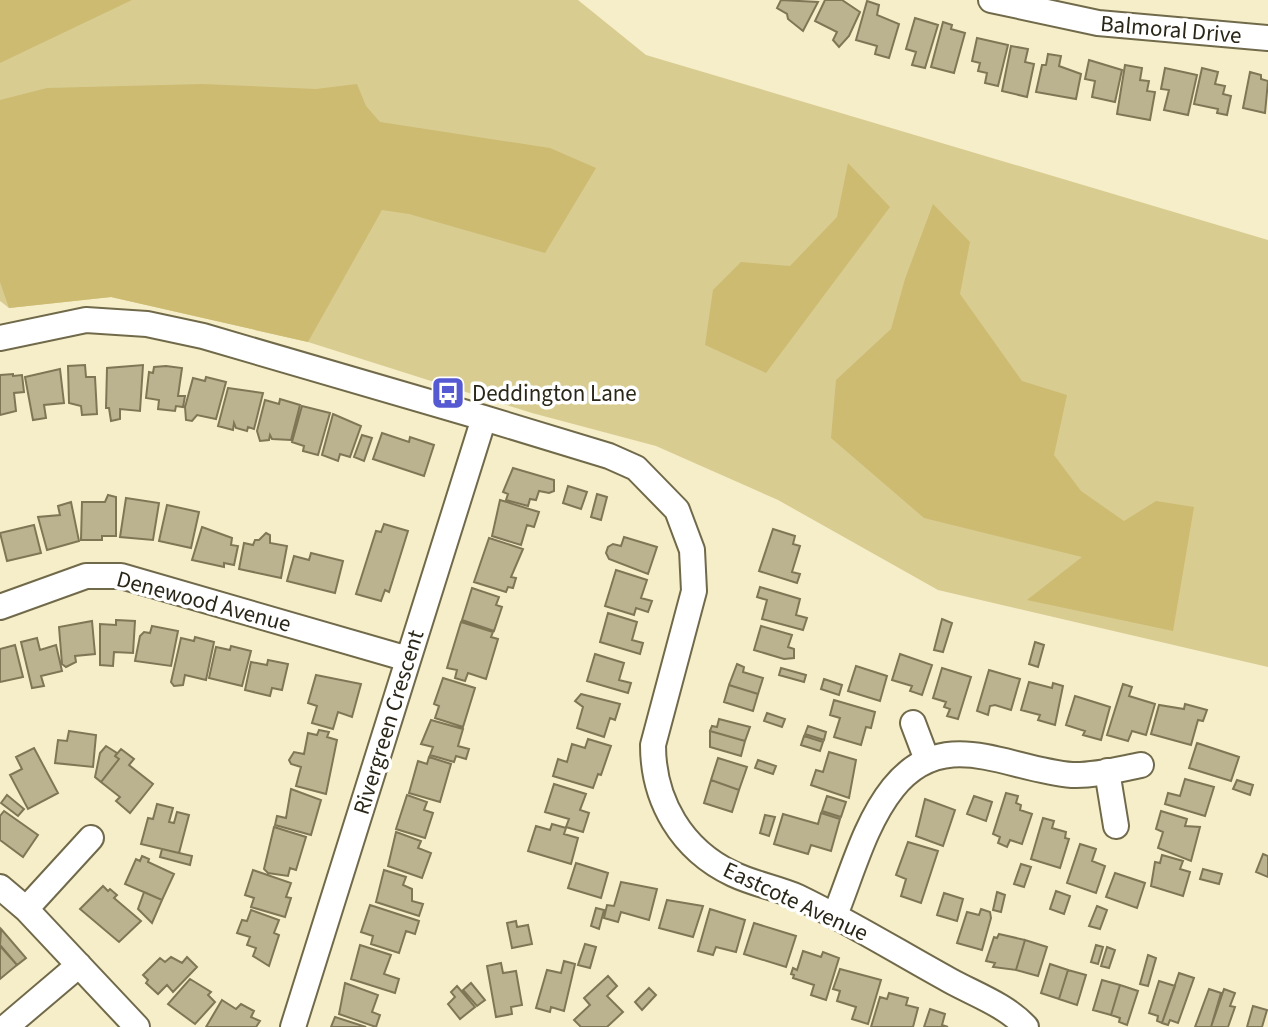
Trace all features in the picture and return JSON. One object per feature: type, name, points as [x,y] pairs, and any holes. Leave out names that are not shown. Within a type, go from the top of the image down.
[{"type":"street","name":"Balmoral Drive","points":[[991,0],[1098,23],[1268,38]]},
{"type":"street","points":[[0,338],[86,320],[147,324],[203,335],[484,418]]},
{"type":"street","name":"Eastcote Avenue","points":[[484,418],[609,456],[636,468],[677,510],[692,550],[694,591],[653,746],[653,765],[665,807],[689,842],[717,865],[835,915],[998,1006],[1026,1027]]},
{"type":"street","name":"Rivergreen Crescent","points":[[293,1027],[484,418]]},
{"type":"street","name":"Denewood Avenue","points":[[0,607],[86,576],[121,576],[408,659]]},
{"type":"street","points":[[913,723],[927,760]]},
{"type":"street","points":[[835,915],[878,812],[893,788],[909,772],[927,760],[963,753],[1075,775],[1141,765]]},
{"type":"street","points":[[1107,771],[1116,826]]},
{"type":"street","points":[[26,909],[91,838]]},
{"type":"street","points":[[0,887],[26,909],[137,1027]]},
{"type":"street","points":[[6,1027],[79,965]]},
{"type":"shaded area","points":[[0,0],[578,0],[646,55],[1268,240],[1268,667],[938,590],[778,500],[656,446],[532,413],[308,342],[111,297],[9,308],[0,301]]},
{"type":"shaded area","points":[[0,0],[132,0],[0,63]]},
{"type":"shaded area","points":[[202,84],[316,89],[357,84],[366,106],[380,122],[550,148],[596,168],[545,253],[409,214],[382,210],[308,342],[111,297],[9,308],[0,282],[0,100],[47,88]]},
{"type":"shaded area","points":[[848,163],[890,207],[766,373],[705,345],[713,290],[741,262],[790,266],[837,217]]},
{"type":"shaded area","points":[[933,204],[970,242],[960,294],[1022,381],[1067,395],[1054,455],[1081,491],[1124,521],[1156,501],[1194,507],[1173,631],[1027,600],[1082,557],[924,518],[831,438],[836,380],[891,329],[905,279]]},
{"type":"building","points":[[781,0],[818,2],[803,31],[788,19],[787,14],[777,8]]},
{"type":"building","points":[[825,0],[842,0],[860,12],[849,36],[839,47],[833,40],[837,32],[815,21]]},
{"type":"building","points":[[867,1],[879,5],[877,15],[899,24],[889,58],[875,54],[877,46],[856,40]]},
{"type":"building","points":[[915,18],[938,25],[925,68],[912,65],[916,52],[906,49]]},
{"type":"building","points":[[943,22],[952,25],[951,29],[965,33],[954,73],[931,67]]},
{"type":"building","points":[[977,38],[1008,45],[998,86],[985,83],[987,73],[978,71],[980,63],[972,61]]},
{"type":"building","points":[[1011,46],[1028,49],[1025,62],[1034,64],[1027,97],[1002,91]]},
{"type":"building","points":[[1048,54],[1061,56],[1059,66],[1081,74],[1076,99],[1036,92],[1042,65],[1046,65]]},
{"type":"building","points":[[1089,60],[1122,70],[1115,102],[1092,97],[1095,81],[1085,79]]},
{"type":"building","points":[[1125,65],[1142,68],[1140,80],[1149,81],[1147,91],[1155,92],[1150,120],[1117,114]]},
{"type":"building","points":[[1165,68],[1197,75],[1188,115],[1164,110],[1169,90],[1161,89]]},
{"type":"building","points":[[1202,68],[1218,72],[1215,84],[1225,86],[1223,94],[1231,96],[1227,115],[1217,113],[1218,109],[1194,104]]},
{"type":"building","points":[[1250,72],[1261,75],[1261,79],[1268,81],[1265,113],[1243,108]]},
{"type":"building","points":[[85,365],[86,377],[95,377],[97,414],[82,415],[81,406],[69,403],[68,366]]},
{"type":"building","points":[[143,365],[140,411],[120,409],[120,419],[111,421],[109,408],[106,408],[107,368]]},
{"type":"building","points":[[154,367],[182,368],[178,396],[185,396],[183,407],[176,406],[175,411],[158,409],[159,400],[146,398],[149,372],[153,373]]},
{"type":"building","points":[[60,369],[64,403],[44,405],[46,418],[33,420],[25,377]]},
{"type":"building","points":[[0,375],[22,375],[24,392],[14,393],[16,411],[0,415]]},
{"type":"building","points":[[206,377],[226,382],[216,419],[197,415],[192,421],[186,420],[185,407],[193,378],[205,381]]},
{"type":"building","points":[[228,388],[263,393],[254,429],[248,427],[247,431],[236,428],[234,423],[233,430],[218,426]]},
{"type":"building","points":[[280,399],[300,405],[291,440],[272,439],[270,435],[269,440],[260,441],[257,431],[265,400],[279,404]]},
{"type":"building","points":[[302,406],[330,413],[318,455],[303,451],[304,446],[292,442]]},
{"type":"building","points":[[333,414],[361,426],[350,457],[340,454],[338,461],[322,455]]},
{"type":"building","points":[[382,433],[409,442],[410,437],[434,445],[424,476],[373,459]]},
{"type":"building","points":[[362,435],[372,438],[364,461],[354,457]]},
{"type":"building","points":[[513,468],[554,480],[554,491],[539,491],[536,500],[530,499],[528,506],[506,500],[508,494],[503,492]]},
{"type":"building","points":[[568,486],[587,492],[581,509],[563,503]]},
{"type":"building","points":[[597,494],[607,497],[601,520],[591,517]]},
{"type":"building","points":[[108,495],[116,497],[116,536],[102,536],[102,540],[81,540],[82,502],[105,502]]},
{"type":"building","points":[[126,498],[159,503],[153,540],[120,537]]},
{"type":"building","points":[[500,500],[539,512],[534,527],[527,525],[521,545],[492,536]]},
{"type":"building","points":[[71,502],[79,541],[47,550],[38,517],[60,515],[58,506]]},
{"type":"building","points":[[167,505],[199,512],[191,548],[159,541]]},
{"type":"building","points":[[384,524],[408,531],[389,592],[385,590],[381,601],[356,594],[376,531],[381,532]]},
{"type":"building","points":[[34,525],[41,553],[7,561],[0,533]]},
{"type":"building","points":[[202,527],[232,538],[231,545],[238,546],[234,565],[224,563],[224,567],[192,560]]},
{"type":"building","points":[[773,529],[795,536],[793,544],[800,546],[792,572],[800,574],[797,583],[759,571]]},
{"type":"building","points":[[266,533],[270,535],[270,543],[287,546],[281,578],[239,569],[244,543],[253,545],[255,540],[259,540]]},
{"type":"building","points":[[624,537],[657,547],[648,574],[609,559],[606,553],[608,547],[613,544],[621,546]]},
{"type":"building","points":[[489,538],[523,549],[511,577],[516,578],[513,588],[508,587],[506,592],[474,582]]},
{"type":"building","points":[[311,553],[343,561],[335,593],[287,581],[294,556],[309,560]]},
{"type":"building","points":[[616,570],[647,580],[641,598],[652,601],[648,612],[636,608],[634,615],[605,606]]},
{"type":"building","points":[[760,587],[800,599],[796,615],[807,618],[803,630],[762,619],[767,600],[757,597]]},
{"type":"building","points":[[472,588],[499,597],[496,605],[502,607],[494,631],[462,620]]},
{"type":"building","points":[[608,613],[637,622],[632,640],[643,643],[640,654],[600,642]]},
{"type":"building","points":[[942,619],[952,623],[943,652],[934,650]]},
{"type":"building","points":[[116,620],[135,621],[133,653],[114,652],[113,666],[100,665],[100,624],[116,625]]},
{"type":"building","points":[[92,621],[95,654],[75,656],[76,662],[66,667],[62,664],[59,627]]},
{"type":"building","points":[[461,622],[493,632],[491,637],[498,639],[486,679],[468,673],[465,681],[455,678],[457,670],[447,668]]},
{"type":"building","points":[[152,626],[178,631],[171,666],[135,661],[140,636],[144,632],[150,633]]},
{"type":"building","points":[[761,626],[792,635],[788,647],[794,649],[794,658],[784,659],[754,650]]},
{"type":"building","points":[[195,637],[214,642],[206,680],[185,675],[183,685],[174,686],[171,682],[181,638],[194,641]]},
{"type":"building","points":[[37,638],[40,650],[56,645],[62,671],[41,676],[44,686],[32,688],[21,642]]},
{"type":"building","points":[[1035,642],[1044,645],[1038,667],[1029,664]]},
{"type":"building","points":[[15,645],[23,677],[0,682],[0,649]]},
{"type":"building","points":[[231,646],[251,651],[242,686],[209,678],[216,647],[230,650]]},
{"type":"building","points":[[595,654],[624,663],[619,680],[631,683],[628,693],[587,681]]},
{"type":"building","points":[[900,654],[932,665],[922,695],[910,691],[912,686],[892,680]]},
{"type":"building","points":[[268,660],[288,664],[282,690],[272,688],[270,696],[245,690],[251,662],[267,665]]},
{"type":"building","points":[[737,664],[744,667],[743,672],[763,678],[758,694],[729,685]]},
{"type":"building","points":[[856,666],[887,676],[880,701],[848,691]]},
{"type":"building","points":[[781,668],[806,675],[804,682],[779,675]]},
{"type":"building","points":[[942,668],[971,677],[958,719],[947,716],[950,709],[944,707],[946,702],[933,698]]},
{"type":"building","points":[[989,670],[1020,679],[1011,710],[995,705],[990,706],[988,715],[977,711]]},
{"type":"building","points":[[316,675],[361,684],[352,717],[338,712],[333,729],[312,723],[317,706],[308,703]]},
{"type":"building","points":[[443,678],[475,688],[463,727],[435,718],[439,706],[434,704]]},
{"type":"building","points":[[824,679],[842,685],[839,695],[821,689]]},
{"type":"building","points":[[1029,682],[1052,688],[1053,683],[1063,686],[1055,725],[1038,720],[1040,715],[1021,710]]},
{"type":"building","points":[[1123,684],[1132,687],[1129,696],[1155,704],[1146,735],[1132,731],[1128,741],[1107,735]]},
{"type":"building","points":[[729,685],[758,694],[753,711],[724,702]]},
{"type":"building","points":[[581,694],[620,704],[615,720],[610,718],[604,737],[577,728],[583,707],[575,701]]},
{"type":"building","points":[[1075,696],[1110,707],[1101,740],[1083,735],[1085,731],[1066,725]]},
{"type":"building","points":[[834,700],[875,712],[871,728],[866,727],[861,745],[834,737],[840,718],[830,715]]},
{"type":"building","points":[[1185,704],[1207,710],[1203,721],[1198,720],[1191,745],[1151,734],[1159,705],[1184,709]]},
{"type":"building","points":[[767,713],[785,719],[782,727],[764,721]]},
{"type":"building","points":[[719,719],[750,727],[745,741],[710,731],[712,726],[717,727]]},
{"type":"building","points":[[431,720],[463,729],[458,746],[469,749],[466,759],[456,756],[454,762],[430,755],[433,747],[421,744]]},
{"type":"building","points":[[808,726],[826,732],[824,740],[805,734]]},
{"type":"building","points":[[319,730],[329,732],[327,737],[337,740],[326,794],[296,786],[301,767],[291,764],[289,760],[294,752],[304,754],[308,733],[317,735]]},
{"type":"building","points":[[69,731],[96,735],[93,767],[55,763],[58,740],[67,741]]},
{"type":"building","points":[[710,731],[745,741],[741,756],[710,747]]},
{"type":"building","points":[[804,736],[823,742],[820,751],[801,745]]},
{"type":"building","points":[[588,739],[611,746],[601,775],[598,774],[593,788],[553,776],[558,759],[567,762],[572,744],[585,748]]},
{"type":"building","points":[[1197,743],[1239,757],[1231,781],[1189,768]]},
{"type":"building","points":[[106,746],[117,753],[115,756],[119,759],[101,782],[95,777],[100,753]]},
{"type":"building","points":[[34,748],[58,793],[28,809],[10,775],[22,769],[16,757]]},
{"type":"building","points":[[121,749],[134,759],[129,765],[153,784],[130,813],[116,801],[120,797],[101,782],[119,759],[115,756]]},
{"type":"building","points":[[829,752],[856,760],[849,798],[811,785],[816,770],[823,772]]},
{"type":"building","points":[[429,757],[451,764],[440,802],[409,793],[418,761],[427,764]]},
{"type":"building","points":[[718,758],[747,767],[739,790],[711,780]]},
{"type":"building","points":[[758,760],[776,766],[773,774],[755,768]]},
{"type":"building","points":[[1185,779],[1214,787],[1205,816],[1165,804],[1168,793],[1180,796]]},
{"type":"building","points":[[711,780],[739,790],[732,812],[704,803]]},
{"type":"building","points":[[1237,780],[1253,785],[1250,795],[1233,789]]},
{"type":"building","points":[[554,784],[586,794],[580,810],[589,813],[583,832],[566,827],[569,819],[545,812]]},
{"type":"building","points":[[291,789],[321,800],[311,835],[275,825],[277,816],[286,818]]},
{"type":"building","points":[[1006,793],[1018,796],[1016,803],[1021,805],[1020,810],[1032,814],[1022,844],[1010,840],[1007,847],[998,843],[1000,837],[993,834]]},
{"type":"building","points":[[7,795],[24,809],[18,816],[1,803]]},
{"type":"building","points":[[407,795],[427,802],[424,810],[433,813],[425,838],[396,829]]},
{"type":"building","points":[[827,796],[846,802],[841,817],[822,811]]},
{"type":"building","points":[[974,796],[992,802],[986,821],[967,814]]},
{"type":"building","points":[[925,799],[955,810],[943,846],[916,836]]},
{"type":"building","points":[[157,804],[173,808],[169,822],[174,823],[177,812],[189,815],[179,853],[141,844],[148,818],[153,819]]},
{"type":"building","points":[[4,811],[38,835],[23,857],[0,840],[0,816]]},
{"type":"building","points":[[1161,811],[1187,819],[1185,826],[1200,827],[1191,861],[1158,848],[1163,832],[1156,829]]},
{"type":"building","points":[[821,813],[840,819],[831,851],[811,845],[808,854],[774,844],[783,814],[818,824]]},
{"type":"building","points":[[765,815],[775,817],[769,836],[760,833]]},
{"type":"building","points":[[1043,818],[1054,821],[1052,828],[1066,832],[1065,838],[1069,839],[1060,868],[1031,859]]},
{"type":"building","points":[[552,824],[566,828],[564,834],[578,838],[571,864],[528,851],[536,826],[550,830]]},
{"type":"building","points":[[274,827],[306,837],[296,870],[290,868],[288,876],[268,873],[264,869]]},
{"type":"building","points":[[396,832],[421,841],[418,848],[431,853],[422,878],[388,866]]},
{"type":"building","points":[[908,842],[938,851],[921,903],[901,896],[906,879],[896,875]]},
{"type":"building","points":[[1080,844],[1096,849],[1092,861],[1105,866],[1096,893],[1067,883]]},
{"type":"building","points":[[162,849],[192,856],[190,865],[160,857]]},
{"type":"building","points":[[1263,854],[1268,856],[1268,877],[1256,872]]},
{"type":"building","points":[[1162,855],[1183,861],[1180,869],[1190,872],[1183,896],[1151,886],[1155,862],[1160,863]]},
{"type":"building","points":[[142,856],[149,859],[148,862],[174,874],[162,900],[125,884],[136,859],[140,861]]},
{"type":"building","points":[[576,863],[608,873],[601,898],[568,888]]},
{"type":"building","points":[[1021,864],[1031,867],[1024,887],[1014,884]]},
{"type":"building","points":[[1203,869],[1222,874],[1219,884],[1200,879]]},
{"type":"building","points":[[253,870],[291,883],[286,897],[291,898],[285,917],[251,907],[254,898],[245,895]]},
{"type":"building","points":[[384,870],[406,877],[403,885],[412,889],[412,901],[423,904],[419,916],[376,902]]},
{"type":"building","points":[[1115,873],[1145,883],[1137,908],[1106,897]]},
{"type":"building","points":[[621,882],[657,889],[649,920],[621,912],[618,922],[604,918],[607,905],[614,906]]},
{"type":"building","points":[[103,886],[117,895],[114,898],[141,921],[119,942],[80,909]]},
{"type":"building","points":[[1056,891],[1070,896],[1064,914],[1050,909]]},
{"type":"building","points":[[144,892],[162,900],[152,923],[138,909]]},
{"type":"building","points":[[997,892],[1005,895],[1001,912],[993,910]]},
{"type":"building","points":[[944,893],[963,899],[957,921],[937,915]]},
{"type":"building","points":[[667,900],[703,906],[693,937],[659,928]]},
{"type":"building","points":[[370,905],[419,921],[415,934],[406,931],[399,953],[371,944],[373,936],[361,932]]},
{"type":"building","points":[[1097,906],[1107,910],[1100,929],[1089,926]]},
{"type":"building","points":[[596,908],[604,910],[599,929],[591,926]]},
{"type":"building","points":[[710,909],[745,920],[736,952],[716,947],[713,955],[698,951]]},
{"type":"building","points":[[981,909],[990,912],[991,918],[982,950],[957,943],[967,912],[979,915]]},
{"type":"building","points":[[251,910],[279,920],[274,933],[279,935],[269,966],[253,956],[256,948],[247,945],[250,937],[237,933],[242,920],[247,921]]},
{"type":"building","points":[[516,921],[517,927],[528,925],[532,944],[512,948],[507,923]]},
{"type":"building","points":[[754,923],[796,936],[786,967],[744,954]]},
{"type":"building","points":[[1,929],[26,958],[17,965],[0,945]]},
{"type":"building","points":[[999,934],[1025,940],[1016,970],[993,967],[995,963],[986,961],[994,937],[997,938]]},
{"type":"building","points":[[1025,940],[1047,947],[1038,976],[1016,970]]},
{"type":"building","points":[[585,944],[596,947],[590,968],[578,965]]},
{"type":"building","points":[[360,945],[391,955],[384,974],[399,979],[395,993],[351,979]]},
{"type":"building","points":[[1096,945],[1103,947],[1098,964],[1091,962]]},
{"type":"building","points":[[1107,947],[1115,950],[1109,968],[1101,966]]},
{"type":"building","points":[[0,948],[17,965],[0,979]]},
{"type":"building","points":[[803,951],[821,957],[823,952],[839,958],[826,1000],[811,995],[814,985],[793,978],[794,975],[791,974],[793,968],[797,970]]},
{"type":"building","points":[[1148,955],[1156,958],[1148,986],[1140,984]]},
{"type":"building","points":[[171,957],[182,963],[187,957],[197,967],[173,992],[167,985],[158,994],[146,983],[148,980],[143,975],[160,958],[165,962]]},
{"type":"building","points":[[564,961],[575,964],[564,1011],[551,1007],[550,1012],[536,1008],[547,970],[561,973]]},
{"type":"building","points":[[501,963],[503,973],[516,971],[522,1005],[511,1007],[512,1014],[496,1017],[487,966]]},
{"type":"building","points":[[1050,964],[1068,970],[1059,999],[1041,993]]},
{"type":"building","points":[[840,969],[881,980],[868,1024],[852,1019],[856,1007],[837,1001],[840,991],[833,989]]},
{"type":"building","points":[[1068,970],[1086,975],[1077,1005],[1059,999]]},
{"type":"building","points":[[1179,973],[1194,978],[1178,1023],[1170,1020],[1168,1025],[1162,1023]]},
{"type":"building","points":[[608,976],[617,986],[607,996],[623,1012],[607,1027],[581,1027],[574,1020],[590,1005],[584,998]]},
{"type":"building","points":[[190,979],[211,992],[208,995],[215,1002],[195,1024],[168,1004]]},
{"type":"building","points":[[1102,980],[1120,985],[1111,1015],[1093,1010]]},
{"type":"building","points":[[1159,981],[1175,986],[1162,1023],[1157,1021],[1158,1016],[1149,1013]]},
{"type":"building","points":[[345,983],[378,995],[372,1012],[380,1015],[376,1027],[339,1014]]},
{"type":"building","points":[[471,983],[485,1000],[477,1006],[463,990]]},
{"type":"building","points":[[1120,985],[1138,991],[1127,1025],[1119,1022],[1120,1018],[1111,1015]]},
{"type":"building","points":[[457,986],[475,1007],[460,1019],[448,1004],[455,997],[451,992]]},
{"type":"building","points":[[649,988],[656,995],[642,1010],[635,1002]]},
{"type":"building","points":[[1209,989],[1221,993],[1211,1027],[1195,1027]]},
{"type":"building","points":[[1224,989],[1235,993],[1230,1006],[1235,1007],[1228,1027],[1211,1027]]},
{"type":"building","points":[[889,993],[908,998],[906,1005],[918,1008],[913,1027],[871,1027],[880,997],[887,999]]},
{"type":"building","points":[[222,1000],[236,1009],[241,1004],[254,1011],[251,1017],[260,1021],[256,1027],[206,1027]]},
{"type":"building","points":[[1253,1006],[1267,1010],[1262,1027],[1247,1027]]},
{"type":"building","points":[[930,1009],[945,1014],[942,1025],[948,1027],[924,1027]]},
{"type":"building","points":[[335,1017],[366,1027],[331,1027]]},
{"type":"place","name":"Deddington Lane","points":[[448,393]]}]
